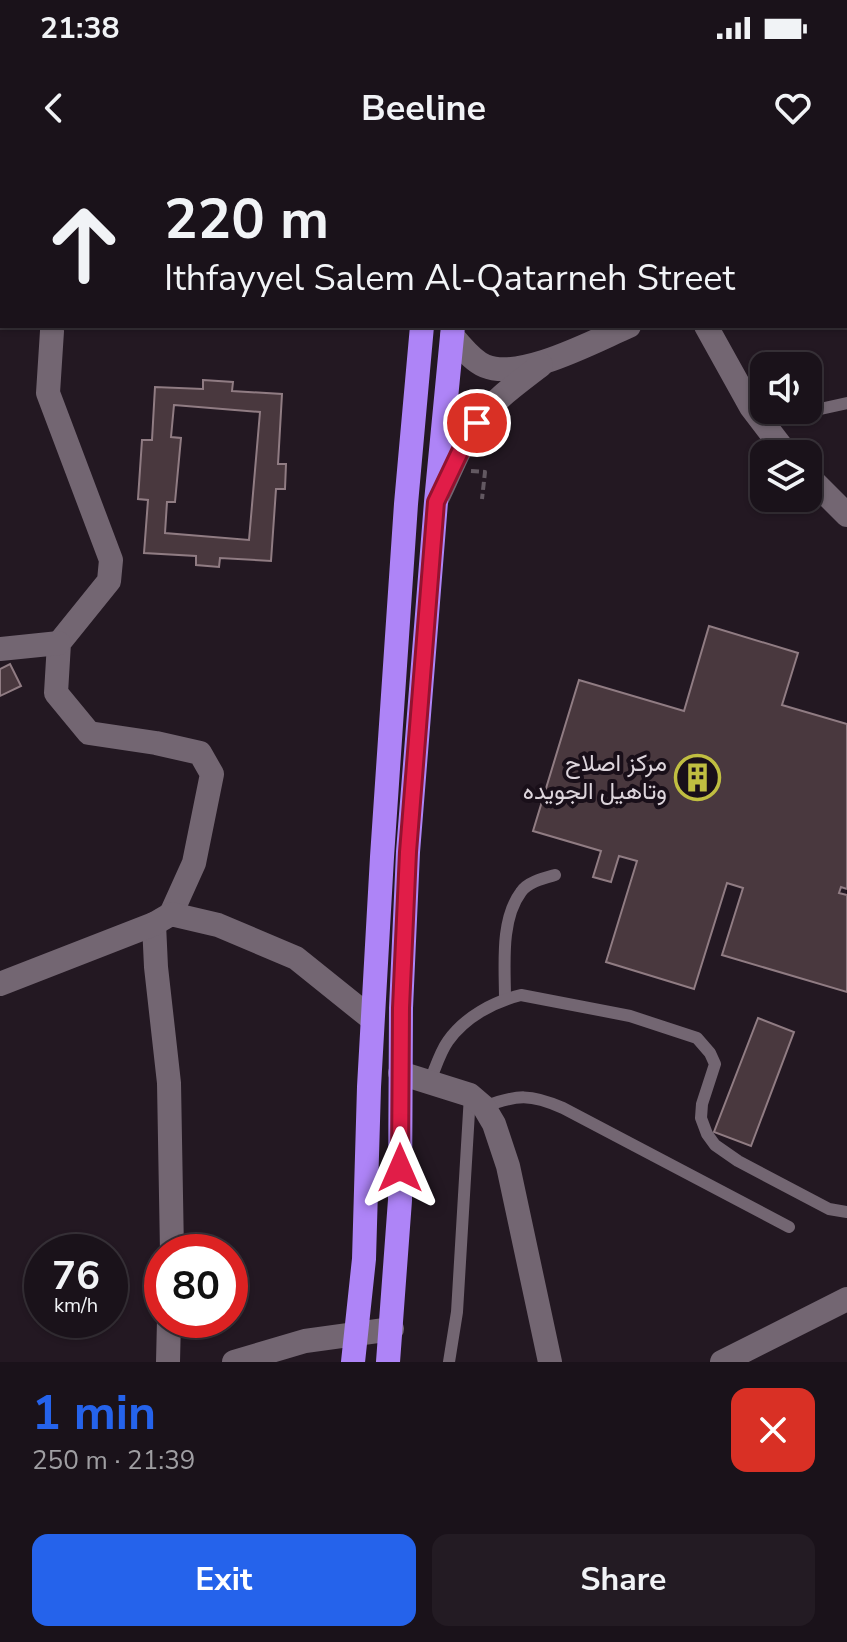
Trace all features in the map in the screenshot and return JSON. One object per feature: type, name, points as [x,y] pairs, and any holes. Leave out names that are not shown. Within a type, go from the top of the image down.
[{"type":"highway","points":[[353,1362],[364,1259],[372,1019],[406,504],[422,328]]},
{"type":"highway","points":[[388,1362],[400,1200],[400,1073],[408,852],[452,331]]},
{"type":"street","points":[[452,331],[475,360],[486,366],[516,368],[546,361],[624,328]]},
{"type":"street","points":[[707,328],[750,403]]},
{"type":"street","points":[[52,331],[48,393],[111,560],[109,581],[59,643],[56,693],[89,733],[200,753],[212,774],[194,863],[162,919],[156,967],[169,1083],[172,1234]]},
{"type":"street","points":[[436,502],[477,423],[496,401],[546,361]]},
{"type":"street","points":[[763,424],[776,440]]},
{"type":"street","points":[[822,490],[847,515]]},
{"type":"street","points":[[0,649],[59,643]]},
{"type":"street","points":[[0,984],[162,919],[218,925],[296,958],[372,1019]]},
{"type":"street","points":[[400,1073],[430,1081],[477,1101],[494,1124],[508,1166],[550,1362]]},
{"type":"street","points":[[722,1362],[847,1299]]},
{"type":"street","points":[[234,1362],[305,1341],[392,1329]]},
{"type":"street","points":[[168,1362],[169,1338]]},
{"type":"lane","points":[[822,409],[847,403]]},
{"type":"lane","points":[[505,999],[506,929],[521,890],[555,875]]},
{"type":"lane","points":[[430,1081],[447,1042],[471,1018],[505,999],[521,995],[614,1013],[697,1038],[715,1064],[702,1104],[701,1118],[715,1145],[738,1161],[829,1209],[847,1212]]},
{"type":"lane","points":[[449,1362],[457,1312],[477,1101],[537,1097],[789,1227]]},
{"type":"path","points":[[482,499],[485,472]]},
{"type":"building","points":[[203,380],[233,382],[232,391],[282,394],[278,464],[286,464],[285,489],[276,489],[271,561],[220,558],[219,567],[196,565],[196,556],[144,553],[148,500],[138,499],[142,440],[152,440],[155,387],[203,389]],"holes":[[[174,405],[260,412],[249,540],[165,533],[167,502],[175,502],[181,438],[171,437]]]},
{"type":"building","name":"مركز اصلاح وتاهيل الجويده","points":[[709,626],[798,653],[782,705],[847,724],[847,889],[841,887],[839,893],[847,895],[847,992],[722,955],[743,888],[727,883],[694,989],[606,962],[637,861],[619,856],[611,882],[593,877],[601,851],[533,831],[579,680],[684,711]]},
{"type":"building","points":[[10,664],[21,686],[0,696],[0,669]]},
{"type":"building","points":[[758,1018],[794,1032],[751,1146],[714,1132]]},
{"type":"place","name":"مركز اصلاح وتاهيل الجويده","points":[[698,777]]},
{"type":"route","points":[[400,1168],[401,1008],[408,852],[436,502],[477,423]]}]
